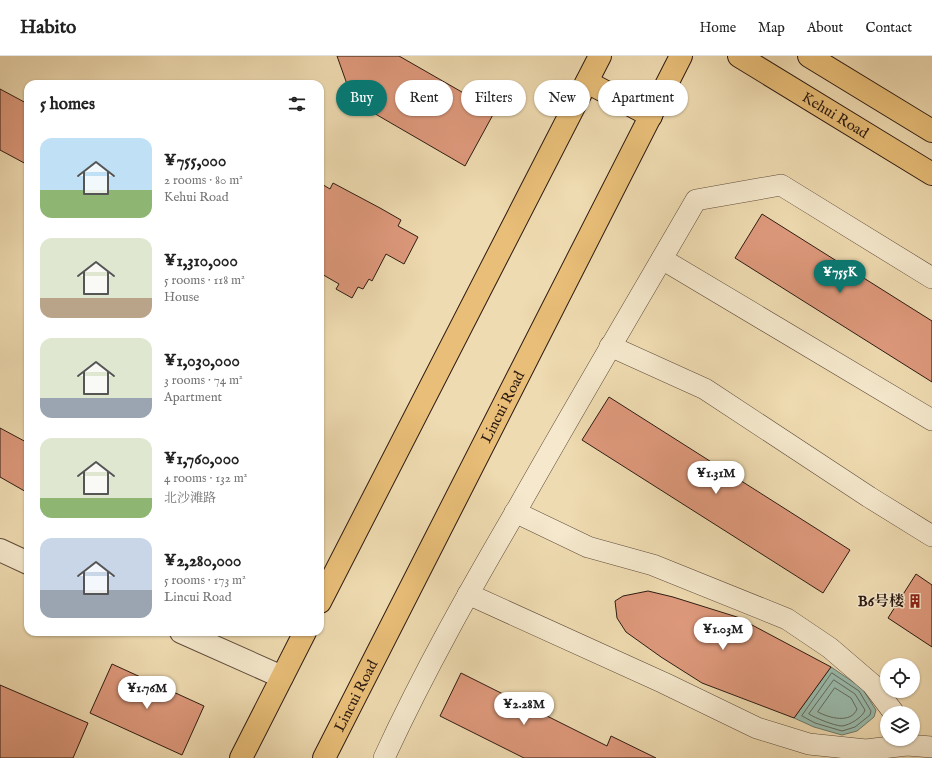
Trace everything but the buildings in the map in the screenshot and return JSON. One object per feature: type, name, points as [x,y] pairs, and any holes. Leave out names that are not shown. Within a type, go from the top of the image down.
[{"type":"main road","points":[[588,80],[600,56]]},
{"type":"main road","name":"Lincui Road","points":[[669,80],[681,56]]},
{"type":"main road","name":"Kehui Road","points":[[739,56],[932,174]]},
{"type":"main road","points":[[809,56],[932,131]]},
{"type":"main road","points":[[324,594],[570,116]]},
{"type":"main road","name":"Lincui Road","points":[[324,758],[650,116]]},
{"type":"main road","points":[[240,758],[303,636]]},
{"type":"street","points":[[384,758],[410,702],[468,594],[610,346],[696,200],[781,186],[932,278]]},
{"type":"street","points":[[662,259],[932,420]]},
{"type":"street","points":[[610,346],[704,390],[932,536]]},
{"type":"street","points":[[515,512],[588,547],[653,565],[788,619],[830,648],[872,684],[889,706]]},
{"type":"street","points":[[0,550],[24,561]]},
{"type":"street","points":[[468,594],[757,728],[809,744],[866,750],[907,745],[932,747]]},
{"type":"street","points":[[190,636],[282,677]]},
{"type":"street","points":[[920,734],[932,742]]},
{"type":"water","points":[[831,667],[862,688],[876,710],[874,717],[857,731],[842,735],[814,727],[794,718]]},
{"type":"place","name":"B6号楼","points":[[915,601]]}]
